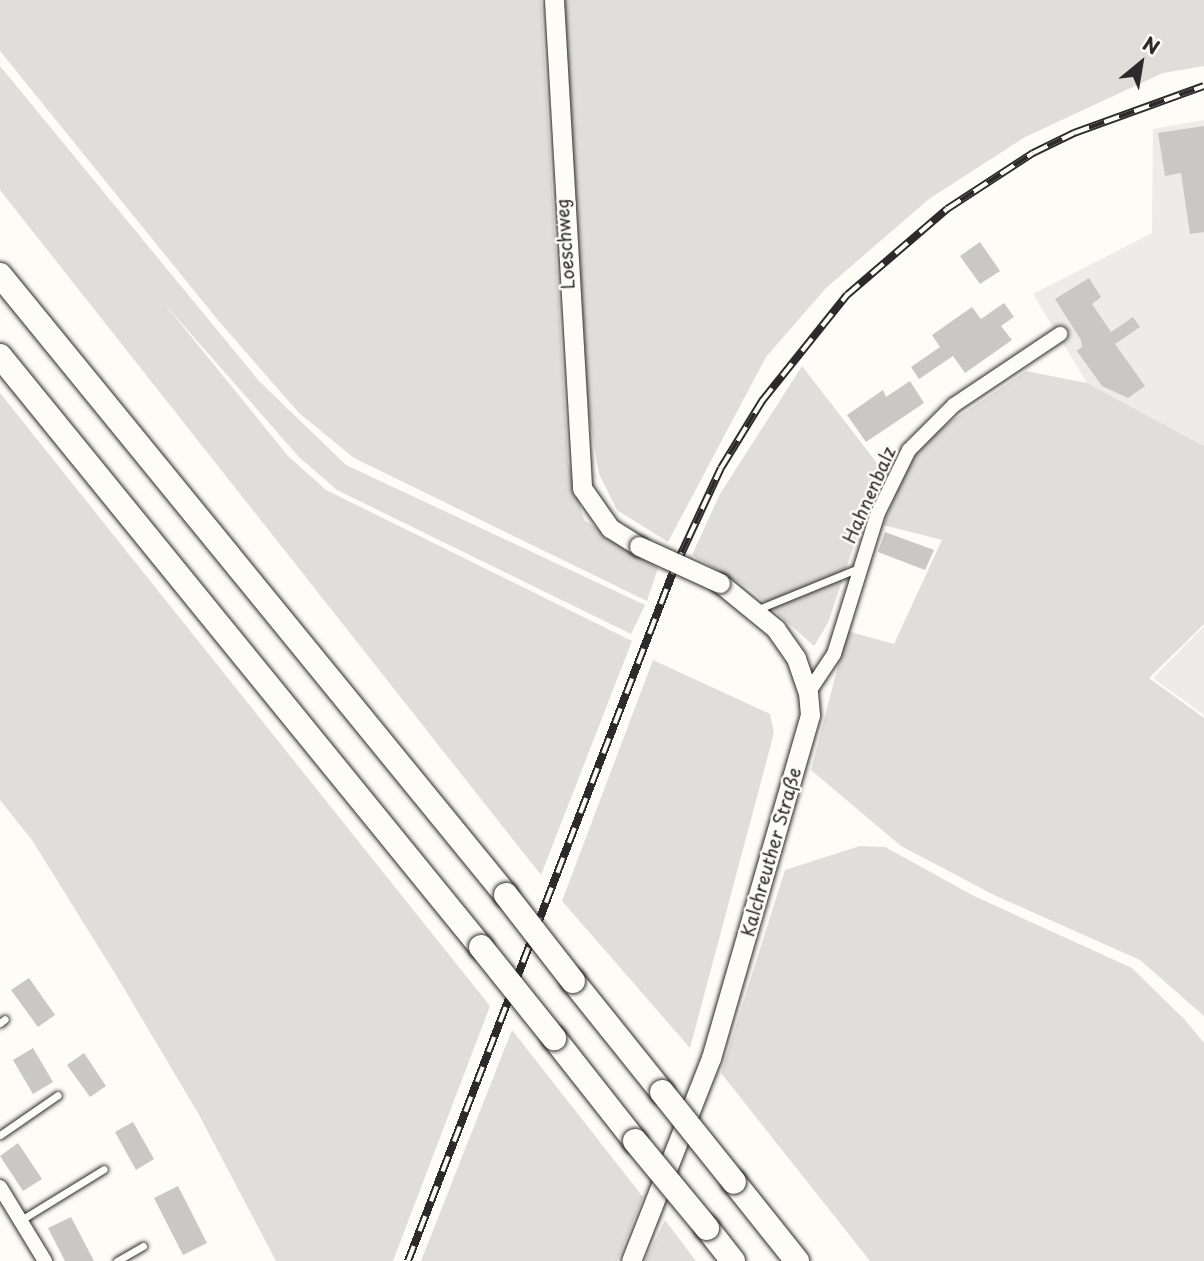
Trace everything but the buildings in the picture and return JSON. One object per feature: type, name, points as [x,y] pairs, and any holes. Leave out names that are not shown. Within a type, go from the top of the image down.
[{"type":"highway","points":[[0,275],[506,895],[797,1261]]},
{"type":"highway","points":[[0,356],[733,1261]]},
{"type":"street","name":"Loeschweg","points":[[554,0],[582,488],[610,528]]},
{"type":"street","name":"Hahnenbalz","points":[[808,693],[834,654],[878,513],[909,450],[954,405],[1060,334]]},
{"type":"street","name":"Kalchreuther Straße","points":[[610,528],[639,546],[720,583],[776,629],[796,657],[808,693],[810,715],[711,1058],[631,1261]]},
{"type":"street","points":[[0,1187],[45,1261]]},
{"type":"lane","points":[[754,610],[859,568]]},
{"type":"lane","points":[[0,1135],[58,1095]]},
{"type":"lane","points":[[21,1220],[104,1169]]},
{"type":"lane","points":[[117,1261],[143,1245]]},
{"type":"shaded area","points":[[0,0],[541,0],[568,462],[584,520],[658,568],[647,601],[354,458],[299,413],[217,319],[0,51]]},
{"type":"shaded area","points":[[563,0],[1204,0],[1204,66],[1163,73],[1025,137],[929,199],[826,288],[766,357],[668,542],[617,510],[599,474],[589,416],[575,235]]},
{"type":"shaded area","points":[[0,66],[259,381],[346,465],[645,605],[631,634],[337,490],[299,457],[163,302],[288,456],[326,490],[632,641],[541,875],[0,190]]},
{"type":"shaded area","points":[[1204,120],[1204,446],[1087,383],[1033,294],[1152,233],[1153,129]]},
{"type":"shaded area","points":[[802,366],[880,467],[828,623],[814,646],[749,588],[692,555],[720,494]]},
{"type":"shaded area","points":[[1026,371],[1087,383],[1204,446],[1204,624],[1149,678],[1204,718],[1204,1016],[1140,960],[994,895],[901,846],[811,770],[847,631],[894,644],[942,540],[883,525],[908,464],[937,431]]},
{"type":"shaded area","points":[[0,393],[490,1006],[393,1261],[276,1261],[198,1113],[116,975],[32,840],[0,800]]},
{"type":"shaded area","points":[[1204,626],[1204,715],[1153,678]]},
{"type":"shaded area","points":[[653,660],[770,714],[774,733],[690,1048],[562,901]]},
{"type":"shaded area","points":[[860,846],[885,847],[974,896],[1132,968],[1184,1019],[1204,1043],[1204,1261],[870,1261],[721,1073],[785,870]]},
{"type":"shaded area","points":[[512,1030],[643,1197],[617,1261],[421,1261]]},
{"type":"shaded area","points":[[665,1220],[696,1261],[645,1261]]},
{"type":"railway","points":[[408,1261],[675,567],[721,468],[762,401],[847,295],[947,209],[1033,153],[1074,133],[1204,86]]}]
